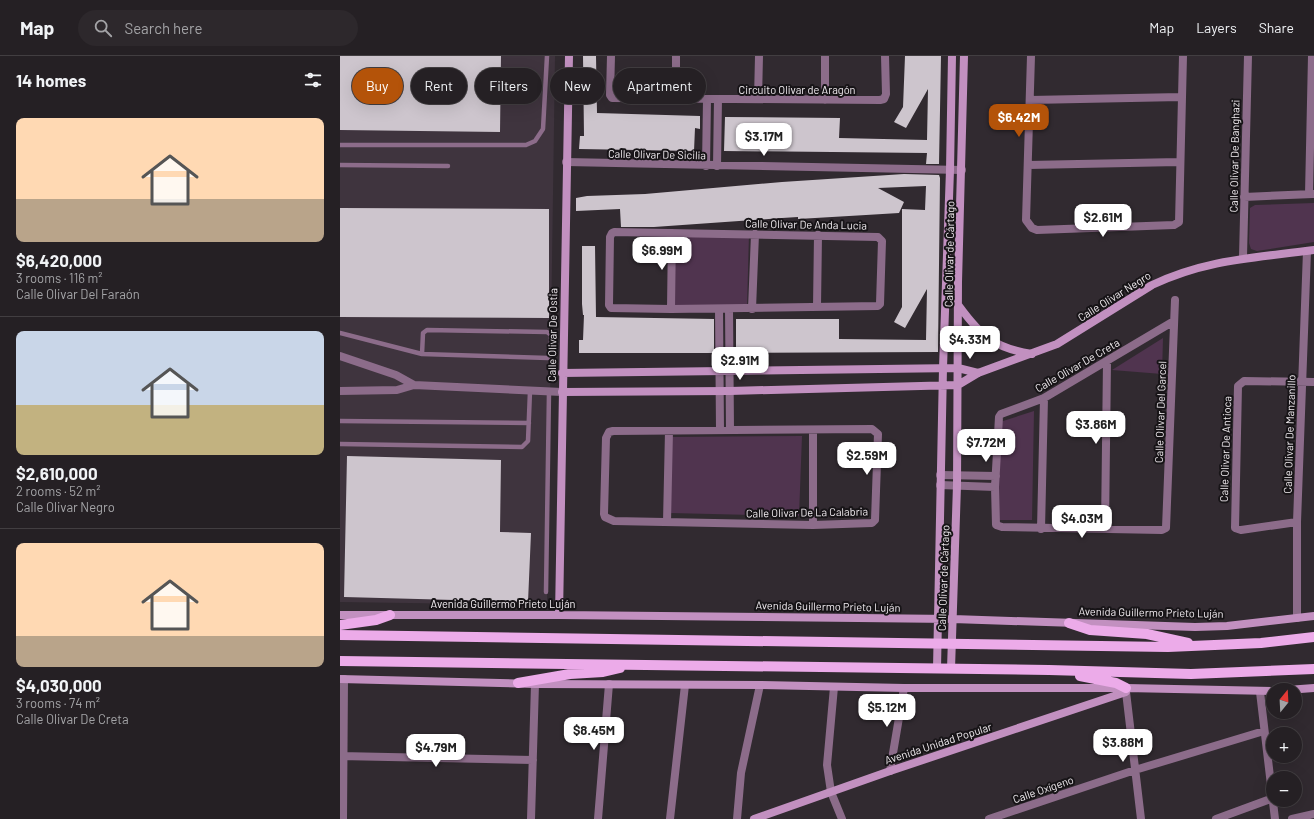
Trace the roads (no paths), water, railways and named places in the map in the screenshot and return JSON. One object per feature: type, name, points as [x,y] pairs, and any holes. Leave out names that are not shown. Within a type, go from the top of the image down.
[{"type":"main road","points":[[340,625],[376,620],[390,615]]},
{"type":"main road","points":[[1069,623],[1082,629],[1147,634],[1202,646]]},
{"type":"main road","points":[[340,635],[937,645],[1168,647],[1261,643],[1314,637]]},
{"type":"main road","points":[[340,661],[1049,670],[1191,674],[1314,669]]},
{"type":"main road","points":[[518,683],[570,674],[611,671],[632,664]]},
{"type":"main road","points":[[1049,670],[1110,682],[1126,690]]},
{"type":"street","name":"Calle Olivar De Ostia","points":[[558,615],[569,56]]},
{"type":"street","name":"Circuito Olivar de Aragón","points":[[612,56],[610,95],[613,97]]},
{"type":"street","points":[[676,56],[676,68]]},
{"type":"street","points":[[758,99],[759,56]]},
{"type":"street","points":[[825,56],[825,100]]},
{"type":"street","name":"Circuito Olivar de Aragón","points":[[707,99],[884,99],[886,94],[885,56]]},
{"type":"street","name":"Calle Olivar de Cártago","points":[[937,669],[940,475],[950,170],[952,56]]},
{"type":"street","name":"Calle Olivar de Cártago","points":[[951,669],[957,486],[964,56]]},
{"type":"street","points":[[1031,56],[1026,220],[1032,228],[1037,230],[1177,224],[1179,219],[1179,162],[1183,56]]},
{"type":"street","name":"Calle Olivar De Banghazi","points":[[1243,258],[1248,56]]},
{"type":"street","points":[[1244,197],[1312,194],[1313,61]]},
{"type":"street","points":[[1030,100],[1181,97]]},
{"type":"street","points":[[706,166],[707,99]]},
{"type":"street","points":[[717,166],[718,99]]},
{"type":"street","name":"Calle Olivar De Sicilia","points":[[566,162],[962,170]]},
{"type":"street","points":[[1028,165],[1179,162]]},
{"type":"street","name":"Calle Olivar De Anda Lucia","points":[[612,233],[672,233],[878,237],[882,241],[879,305],[752,309],[614,308],[609,305],[610,237],[612,233]]},
{"type":"street","points":[[671,309],[672,233]]},
{"type":"street","points":[[752,309],[755,234]]},
{"type":"street","points":[[817,307],[818,235]]},
{"type":"street","name":"Calle Olivar Negro","points":[[958,385],[978,373],[1057,344],[1152,285],[1197,268],[1243,258],[1310,250]]},
{"type":"street","name":"Calle Olivar De Manzanillo","points":[[1296,618],[1301,382],[1310,250]]},
{"type":"street","name":"Calle Olivar Del Garcel","points":[[1167,524],[1175,300]]},
{"type":"street","points":[[959,306],[971,323],[984,336],[998,345],[1012,351],[1033,354]]},
{"type":"street","points":[[719,309],[718,371],[720,430]]},
{"type":"street","points":[[729,309],[730,430]]},
{"type":"street","name":"Calle Olivar De Creta","points":[[1167,524],[1166,528],[1162,530],[1041,529],[1002,527],[996,525],[995,487],[999,417],[1001,414],[1044,398],[1174,321]]},
{"type":"street","points":[[340,356],[396,375],[414,385]]},
{"type":"street","points":[[1105,529],[1108,361]]},
{"type":"street","points":[[562,373],[943,368],[958,368],[978,373]]},
{"type":"street","name":"Calle Olivar De Antioca","points":[[1297,522],[1241,530],[1235,528],[1238,386],[1244,381],[1314,382]]},
{"type":"street","points":[[340,391],[397,390],[414,385],[545,392],[730,391],[958,385]]},
{"type":"street","points":[[1041,529],[1044,398]]},
{"type":"street","name":"Calle Olivar De La Calabria","points":[[872,429],[878,434],[874,522],[813,525],[614,521],[605,517],[607,435],[613,431],[720,430],[872,429]]},
{"type":"street","points":[[813,430],[813,525]]},
{"type":"street","points":[[668,522],[670,431]]},
{"type":"street","points":[[940,475],[996,476]]},
{"type":"street","points":[[940,485],[995,487]]},
{"type":"street","name":"Avenida Guillermo Prieto Luján","points":[[340,614],[953,619],[1227,626],[1314,616]]},
{"type":"street","points":[[342,819],[342,679],[535,684],[760,685],[1266,692]]},
{"type":"street","points":[[530,819],[535,684]]},
{"type":"street","points":[[598,819],[609,684]]},
{"type":"street","points":[[670,819],[685,685]]},
{"type":"street","points":[[737,819],[741,773],[760,685]]},
{"type":"street","points":[[834,687],[827,755],[831,792],[842,819]]},
{"type":"street","points":[[890,771],[904,688]]},
{"type":"street","points":[[1302,689],[1314,688]]},
{"type":"street","points":[[1126,690],[1141,819]]},
{"type":"street","name":"Avenida Unidad Popular","points":[[754,819],[1126,690]]},
{"type":"street","points":[[1260,692],[1269,771]]},
{"type":"street","name":"Calle Oxígeno","points":[[989,819],[1135,770],[1264,731]]},
{"type":"street","points":[[342,756],[533,760]]},
{"type":"street","points":[[1216,819],[1266,801]]},
{"type":"street","points":[[1274,807],[1275,819]]},
{"type":"street","points":[[1292,819],[1314,814]]},
{"type":"lane","points":[[340,145],[526,145],[535,140],[543,129],[547,56]]},
{"type":"lane","points":[[340,165],[448,166]]},
{"type":"lane","points":[[340,333],[422,354],[548,358],[551,356],[552,335],[549,332],[427,330],[423,333],[422,354]]},
{"type":"lane","points":[[340,444],[522,447],[528,441],[530,391]]},
{"type":"lane","points":[[545,392],[546,592]]},
{"type":"lane","points":[[340,422],[529,423]]}]
